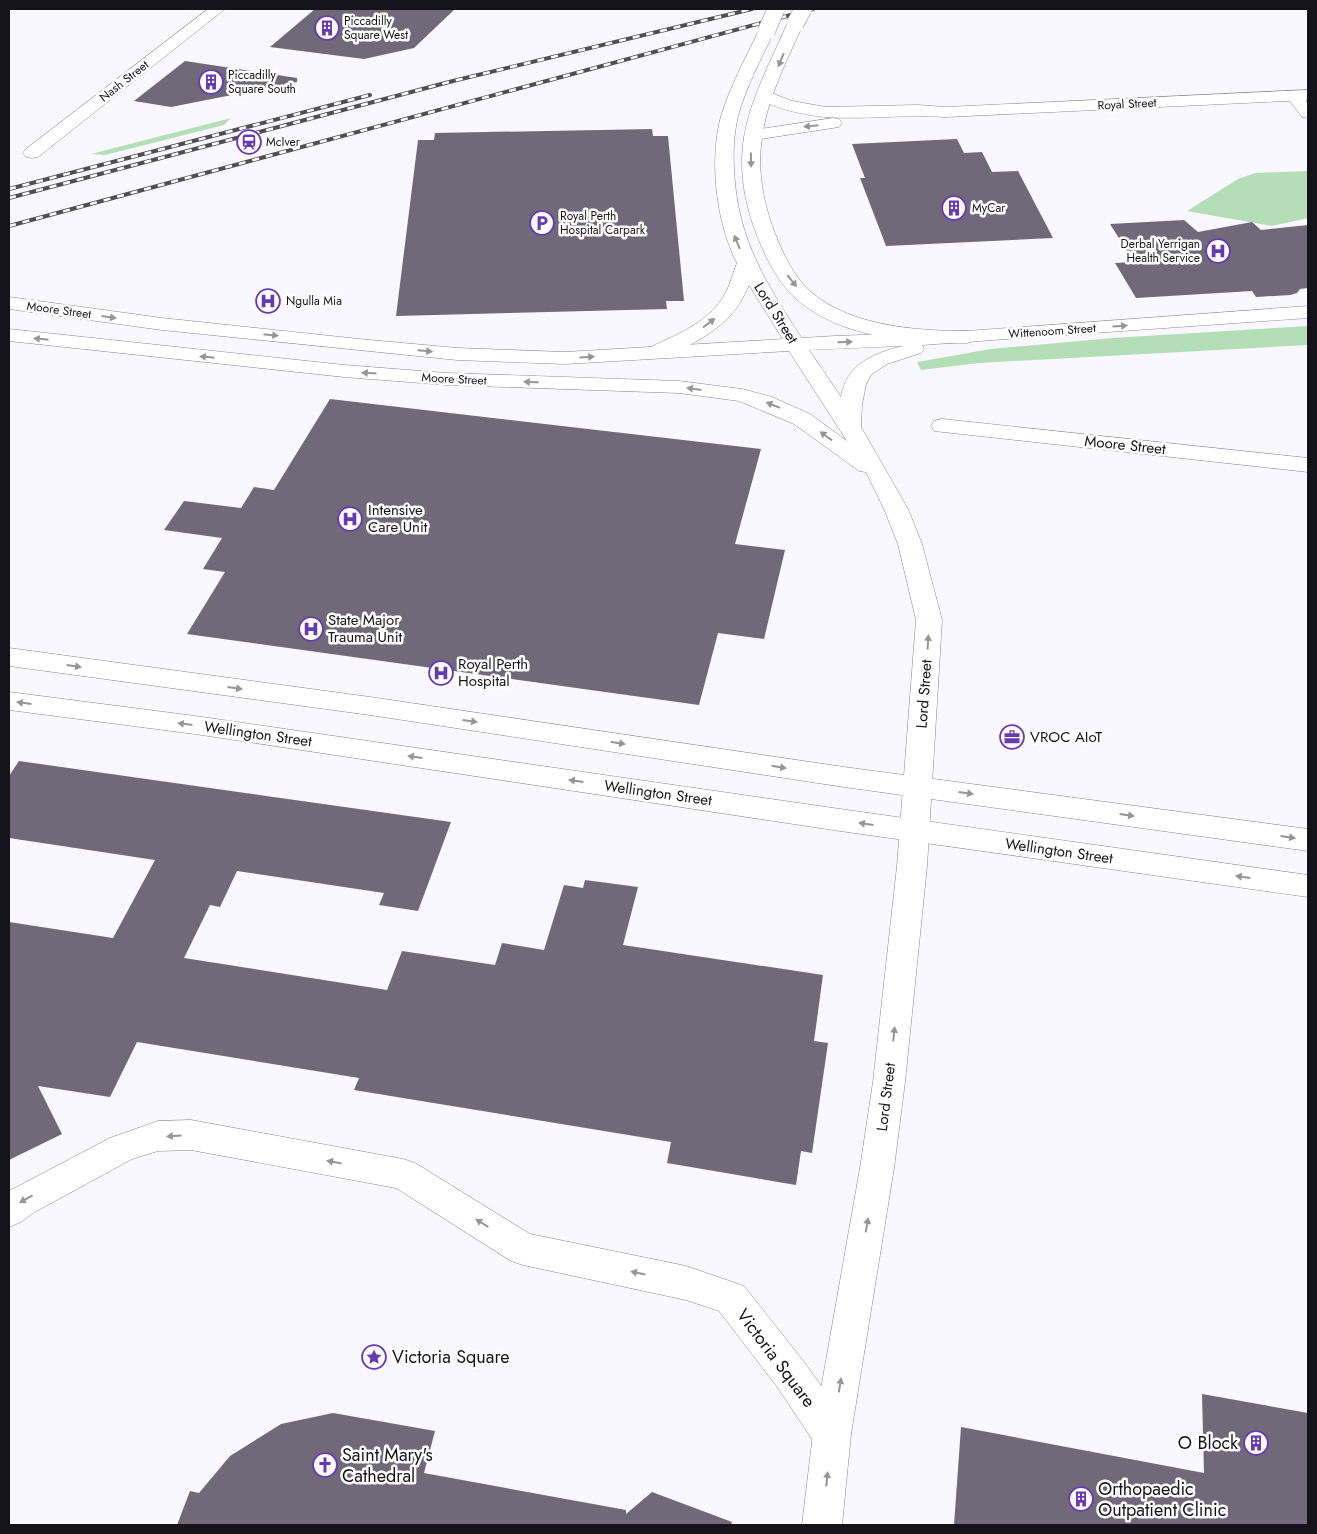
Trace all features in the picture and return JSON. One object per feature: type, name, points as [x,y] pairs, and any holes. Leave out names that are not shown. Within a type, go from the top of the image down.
[{"type":"main road","name":"Nash Street","points":[[32,153],[217,9]]},
{"type":"main road","name":"Lord Street","points":[[776,9],[730,114],[725,148],[724,189],[734,235],[746,263],[796,345],[850,427],[896,509],[910,544],[929,620],[912,866],[888,1092],[832,1434]]},
{"type":"main road","name":"Lord Street","points":[[803,9],[795,24],[758,115],[751,153],[752,184],[761,220],[776,256],[786,275],[799,290],[825,309],[875,328],[912,336],[967,337]]},
{"type":"main road","name":"Royal Street","points":[[766,96],[788,105],[826,112],[917,110],[946,112],[1301,96]]},
{"type":"main road","points":[[1301,96],[1308,113]]},
{"type":"main road","name":"Royal Street","points":[[754,135],[835,123],[920,119],[946,112]]},
{"type":"main road","points":[[651,354],[690,336],[712,322],[727,307],[736,292],[746,263]]},
{"type":"main road","name":"Moore Street","points":[[9,303],[171,325],[457,354],[565,358],[796,345]]},
{"type":"main road","name":"Wittenoom Street","points":[[796,345],[967,337],[1308,312]]},
{"type":"main road","name":"Moore Street","points":[[9,335],[344,371],[447,379],[679,387],[742,395],[770,404],[802,419],[878,474]]},
{"type":"main road","points":[[850,427],[854,384],[866,367],[880,359],[897,353],[967,337]]},
{"type":"main road","name":"Moore Street","points":[[942,426],[1308,466]]},
{"type":"main road","points":[[9,656],[1308,840]]},
{"type":"main road","name":"Wellington Street","points":[[9,700],[195,725],[914,831],[1308,886]]},
{"type":"main road","name":"Victoria Square","points":[[9,1211],[21,1202],[122,1148],[158,1136],[191,1135],[403,1174],[523,1249],[686,1283],[731,1298],[791,1375],[832,1434]]},
{"type":"main road","points":[[822,1525],[832,1434]]},
{"type":"green space","points":[[231,118],[224,125],[105,155],[91,154]]},
{"type":"green space","points":[[1308,171],[1308,218],[1272,226],[1187,211],[1238,179],[1255,173]]},
{"type":"green space","points":[[1308,326],[1308,345],[979,363],[921,370],[917,362],[991,349],[1113,338]]},
{"type":"building","points":[[315,9],[455,9],[414,48],[364,59],[270,47]]},
{"type":"building","name":"Piccadilly Square South","points":[[185,61],[297,78],[297,82],[171,107],[134,101]]},
{"type":"building","name":"Royal Perth Hospital Carpark","points":[[652,129],[653,136],[668,136],[684,301],[666,301],[667,309],[396,316],[418,140],[434,140],[435,133]]},
{"type":"building","name":"MyCar","points":[[957,139],[964,153],[982,152],[992,172],[1018,171],[1053,238],[886,246],[860,178],[865,178],[852,144]]},
{"type":"building","name":"Derbal Yerrigan Health Service","points":[[1184,220],[1198,232],[1252,222],[1261,230],[1308,225],[1308,288],[1300,289],[1297,293],[1290,295],[1256,297],[1252,291],[1136,298],[1115,263],[1134,262],[1110,224]]},
{"type":"building","name":"Royal Perth Hospital","points":[[330,399],[761,449],[735,544],[785,550],[764,639],[718,633],[699,705],[187,634],[225,572],[203,569],[222,538],[164,530],[184,501],[241,508],[254,487],[274,490]]},
{"type":"building","points":[[19,761],[451,822],[418,911],[379,905],[384,893],[237,871],[220,907],[210,905],[184,958],[387,990],[402,951],[495,965],[502,943],[544,950],[564,885],[583,888],[585,880],[638,887],[623,945],[823,975],[814,1041],[828,1043],[812,1153],[801,1151],[796,1185],[667,1163],[671,1142],[354,1090],[359,1078],[137,1042],[110,1097],[38,1086],[62,1134],[9,1160],[9,922],[113,938],[155,860],[9,838],[9,776]]},
{"type":"building","points":[[1202,1394],[1308,1413],[1308,1525],[954,1525],[961,1427],[1204,1473]]},
{"type":"building","name":"Saint Mary's Cathedral","points":[[333,1413],[435,1431],[424,1473],[626,1510],[626,1514],[652,1492],[732,1522],[731,1525],[177,1525],[190,1491],[199,1493],[230,1456],[281,1424]]},
{"type":"railway","points":[[9,198],[453,81],[752,9]]},
{"type":"railway","points":[[9,226],[813,9]]},
{"type":"railway","points":[[9,189],[370,95]]},
{"type":"place","name":"Piccadilly Square West","points":[[327,28]]},
{"type":"place","name":"Piccadilly Square South","points":[[211,82]]},
{"type":"place","name":"McIver","points":[[249,142]]},
{"type":"place","name":"MyCar","points":[[954,208]]},
{"type":"place","name":"Royal Perth Hospital Carpark","points":[[542,223]]},
{"type":"place","name":"Derbal Yerrigan Health Service","points":[[1218,251]]},
{"type":"place","name":"Ngulla Mia","points":[[268,301]]},
{"type":"place","name":"Intensive Care Unit","points":[[350,519]]},
{"type":"place","name":"State Major Trauma Unit","points":[[311,629]]},
{"type":"place","name":"Royal Perth Hospital","points":[[441,673]]},
{"type":"place","name":"VROC AIoT","points":[[1012,737]]},
{"type":"place","name":"Victoria Square","points":[[374,1357]]},
{"type":"place","name":"O Block","points":[[1256,1443]]},
{"type":"place","name":"Saint Mary's Cathedral","points":[[325,1465]]},
{"type":"place","name":"Orthopaedic Outpatient Clinic","points":[[1081,1499]]}]
